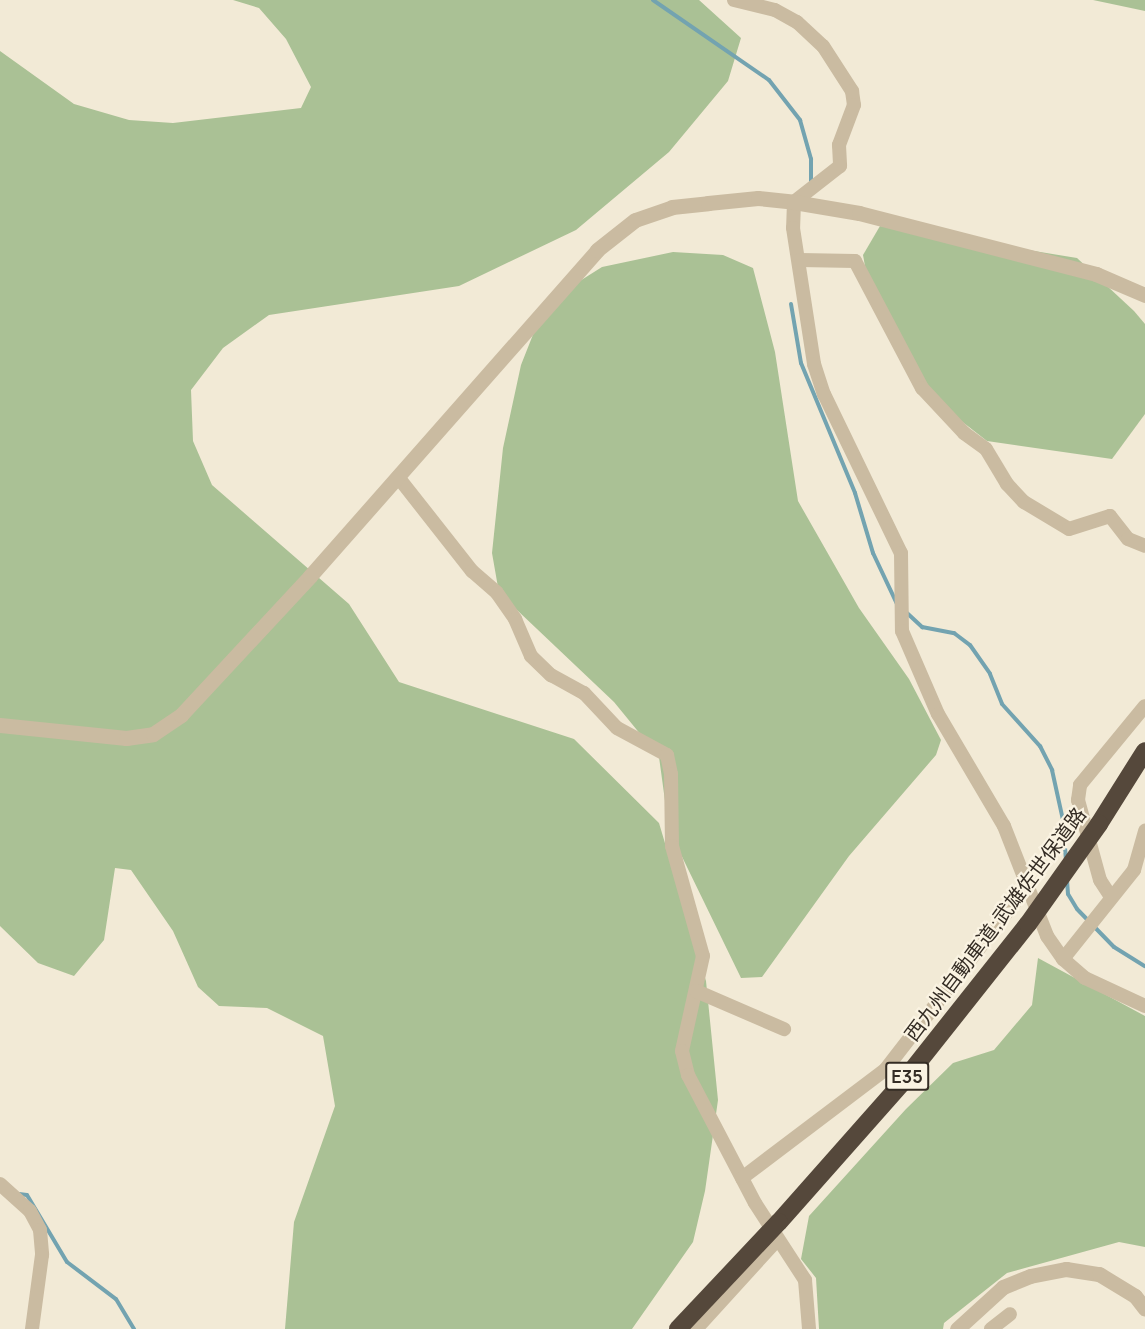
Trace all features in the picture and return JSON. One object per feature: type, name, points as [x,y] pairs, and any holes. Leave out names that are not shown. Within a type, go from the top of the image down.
[{"type":"highway","name":"西九州自動車道;武雄佐世保道路","points":[[678,1329],[778,1222],[901,1084],[1028,924],[1099,824],[1145,751]]},
{"type":"street","points":[[734,0],[775,10],[797,22],[823,46],[852,91],[854,105],[839,145],[840,166],[794,202],[793,228],[800,260],[800,291],[814,364],[824,394],[901,553],[902,631],[938,714],[1004,826],[1047,936],[1064,959],[1085,978],[1145,1006]]},
{"type":"street","points":[[0,725],[102,739],[153,734],[207,690],[597,250],[635,220],[672,207],[758,198],[794,202],[859,213],[1096,274],[1145,295]]},
{"type":"street","points":[[800,260],[855,261],[922,388],[964,433],[986,449],[1007,484],[1024,502],[1069,529],[1110,516],[1128,539],[1145,546]]},
{"type":"street","points":[[398,477],[465,563],[497,593],[515,619],[531,656],[550,675],[584,693],[617,728],[667,755],[671,774],[672,846],[703,956],[682,1051],[688,1075],[742,1178],[777,1240],[805,1280],[809,1329]]},
{"type":"street","points":[[1111,897],[1100,880],[1078,800],[1080,785],[1145,706]]},
{"type":"street","points":[[1064,959],[1134,870],[1145,831]]},
{"type":"street","points":[[742,1178],[885,1070],[1028,885]]},
{"type":"street","points":[[696,991],[784,1029]]},
{"type":"street","points":[[0,1184],[30,1211],[40,1230],[42,1256],[32,1329]]},
{"type":"street","points":[[696,1329],[777,1240]]},
{"type":"street","points":[[957,1329],[1003,1287],[1030,1276],[1066,1269],[1099,1274],[1135,1296],[1145,1309]]},
{"type":"street","points":[[991,1329],[1010,1314]]},
{"type":"green space","points":[[233,0],[699,0],[741,38],[728,81],[669,152],[576,230],[459,286],[269,315],[223,348],[191,390],[193,441],[212,485],[349,604],[399,682],[574,739],[659,823],[706,981],[718,1100],[705,1191],[693,1242],[632,1329],[285,1329],[294,1222],[335,1106],[323,1036],[267,1008],[219,1006],[198,987],[173,931],[131,870],[115,868],[104,940],[74,976],[38,963],[0,926],[0,51],[74,104],[129,120],[173,123],[301,108],[311,87],[286,39],[259,8]]},
{"type":"green space","points":[[1093,0],[1145,0],[1145,11]]},
{"type":"green space","points":[[880,226],[1077,258],[1134,311],[1145,324],[1145,414],[1112,459],[987,441],[933,399],[867,277],[863,255]]},
{"type":"green space","points":[[673,252],[723,255],[753,268],[775,352],[798,501],[859,608],[909,679],[941,740],[936,755],[849,856],[762,977],[741,978],[669,830],[659,757],[614,702],[499,593],[492,553],[503,448],[521,365],[536,327],[556,296],[602,267]]},
{"type":"green space","points":[[1038,958],[1145,1016],[1145,1247],[1119,1242],[1007,1273],[944,1323],[943,1329],[819,1329],[816,1278],[801,1259],[809,1216],[906,1109],[953,1063],[994,1050],[1032,1005]]},
{"type":"waterway","points":[[653,0],[769,80],[800,120],[811,159],[811,184]]},
{"type":"waterway","points":[[791,304],[801,363],[855,493],[873,553],[897,604]]},
{"type":"waterway","points":[[907,613],[922,627],[954,633],[970,645],[990,674],[1002,704],[1040,746],[1052,770],[1063,820],[1066,861]]},
{"type":"waterway","points":[[1067,880],[1068,894],[1077,909],[1114,947],[1145,966]]},
{"type":"waterway","points":[[19,1194],[27,1195],[67,1262],[116,1299],[134,1329]]}]
